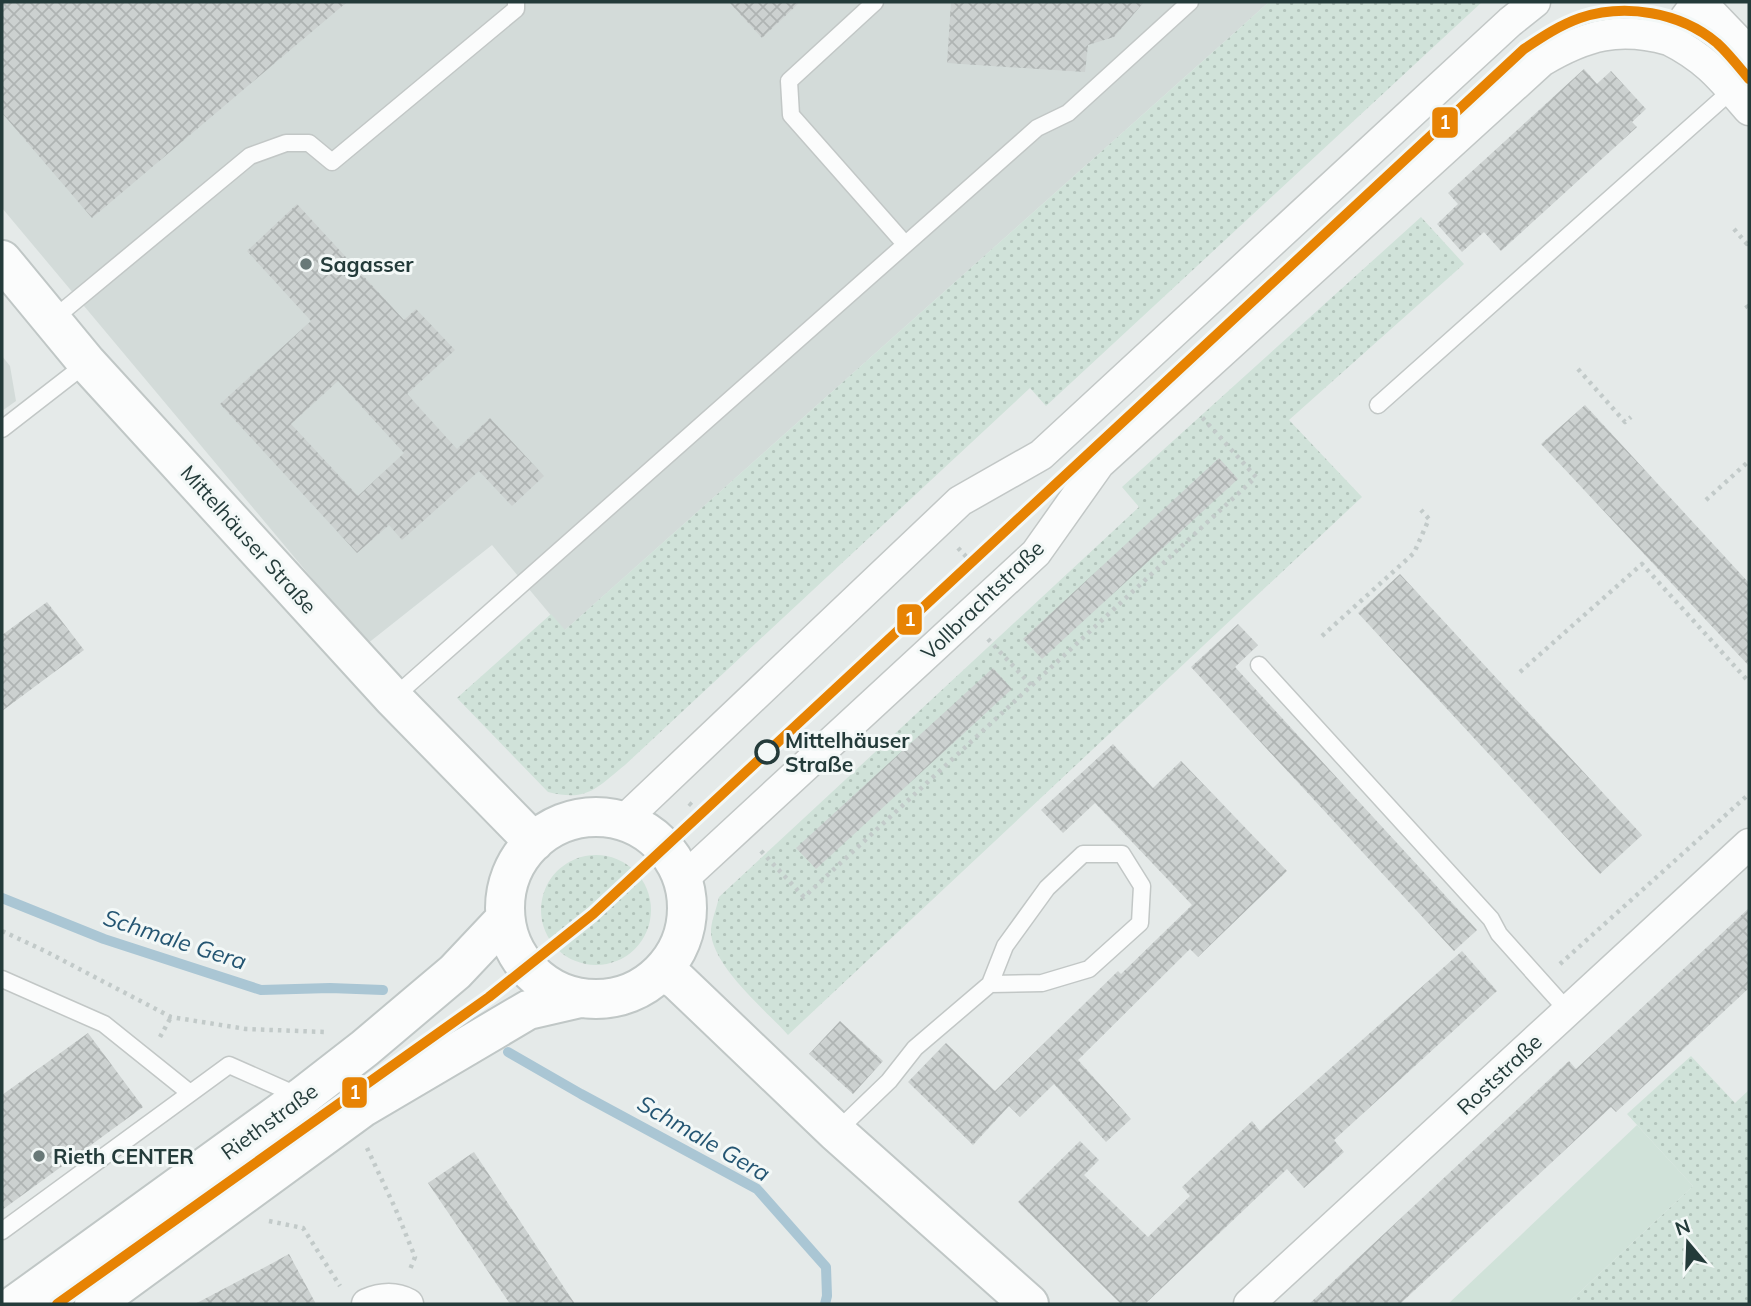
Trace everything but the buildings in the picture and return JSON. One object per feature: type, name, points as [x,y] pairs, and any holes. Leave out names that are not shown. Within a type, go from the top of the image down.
[{"type":"main road","name":"Mittelhäuser Straße","points":[[2,260],[87,363],[393,698],[534,842]]},
{"type":"main road","points":[[600,817],[623,821],[653,837],[673,859],[683,878],[688,903],[685,928],[677,951],[662,971],[638,989],[610,998],[580,998],[552,988],[527,969],[509,937],[505,919],[507,890],[516,864],[534,842],[553,828],[576,819],[600,817]]},
{"type":"main road","name":"Riethstraße","points":[[16,1304],[302,1097],[365,1048],[455,972],[505,919]]},
{"type":"main road","points":[[662,971],[678,981],[836,1132],[1030,1304]]},
{"type":"main road","name":"Riethstraße","points":[[94,1304],[362,1108],[528,1010],[580,998]]},
{"type":"street","points":[[623,821],[960,501],[1041,456],[1500,31],[1535,2]]},
{"type":"street","points":[[1669,40],[1697,4],[1745,47]]},
{"type":"street","name":"Vollbrachtstraße","points":[[683,878],[1036,553],[1100,464],[1542,61],[1570,44],[1595,36],[1649,34],[1693,52],[1712,67],[1741,100]]},
{"type":"street","name":"Roststraße","points":[[1249,1304],[1749,844]]},
{"type":"street","points":[[356,1299],[403,1301]]},
{"type":"lane","points":[[52,320],[250,156],[286,143],[309,144],[332,162],[516,9],[516,2]]},
{"type":"lane","points":[[875,2],[789,81],[791,115],[905,244]]},
{"type":"lane","points":[[393,698],[1037,128],[1068,113],[1190,2]]},
{"type":"lane","points":[[1378,405],[1741,100]]},
{"type":"lane","points":[[2,429],[87,363]]},
{"type":"lane","points":[[1259,665],[1491,919],[1499,934],[1568,1011]]},
{"type":"lane","points":[[836,1132],[889,1082],[915,1048],[990,984],[1005,946],[1047,888],[1083,854],[1122,854],[1142,886],[1140,923],[1089,969],[1042,983],[990,984]]},
{"type":"lane","points":[[2,979],[104,1024],[190,1093]]},
{"type":"lane","points":[[2,1231],[229,1065],[302,1097]]},
{"type":"lane","points":[[9,1204],[19,1218]]},
{"type":"path","points":[[1734,229],[1749,243]]},
{"type":"path","points":[[1578,369],[1625,422],[1631,417]]},
{"type":"path","points":[[761,851],[804,897],[1255,477],[1196,410]]},
{"type":"path","points":[[1706,500],[1749,461]]},
{"type":"path","points":[[1322,636],[1414,553],[1429,519],[1421,510]]},
{"type":"path","points":[[935,524],[998,589]]},
{"type":"path","points":[[1520,672],[1642,564],[1749,682]]},
{"type":"path","points":[[987,639],[1031,685]]},
{"type":"path","points":[[666,779],[726,839]]},
{"type":"path","points":[[1541,981],[1749,794]]},
{"type":"path","points":[[2,931],[171,1017],[246,1029],[330,1032]]},
{"type":"path","points":[[340,1123],[360,1133],[415,1257],[403,1301]]},
{"type":"path","points":[[262,1214],[267,1220],[303,1228],[356,1299]]},
{"type":"shaded area","points":[[2,2],[1269,2],[564,631],[492,545],[367,644],[2,208]]},
{"type":"shaded area","points":[[2,356],[10,366],[16,401],[2,411]]},
{"type":"green space","points":[[1269,2],[1482,2],[1046,406],[1030,388],[625,765],[591,791],[573,795],[548,792],[457,698],[551,614],[565,630]]},
{"type":"green space","points":[[1421,217],[1464,264],[1289,420],[1362,497],[788,1035],[740,986],[719,957],[711,929],[719,897],[1139,507],[1122,487]]},
{"type":"green space","points":[[596,855],[617,859],[635,871],[647,889],[651,910],[647,931],[635,949],[617,961],[596,965],[575,961],[557,949],[545,931],[541,910],[545,889],[557,871],[575,859]]},
{"type":"green space","points":[[1691,1056],[1735,1103],[1749,1090],[1749,1304],[1567,1304],[1693,1186],[1627,1114]]},
{"type":"green space","points":[[1637,1125],[1693,1186],[1567,1304],[1448,1304]]},
{"type":"waterway","name":"Schmale Gera","points":[[2,898],[104,939],[261,990],[383,990]]},
{"type":"waterway","name":"Schmale Gera","points":[[508,1052],[757,1189],[826,1267],[825,1304]]},
{"type":"transit line","name":"1","points":[[57,1304],[489,997],[593,914],[1524,49],[1558,28],[1597,13],[1652,13],[1702,32],[1717,43],[1749,79]]},
{"type":"place","name":"Sagasser","points":[[306,264]]},
{"type":"place","name":"Mittelhäuser Straße","points":[[767,752]]},
{"type":"place","name":"Rieth CENTER","points":[[39,1156]]}]
